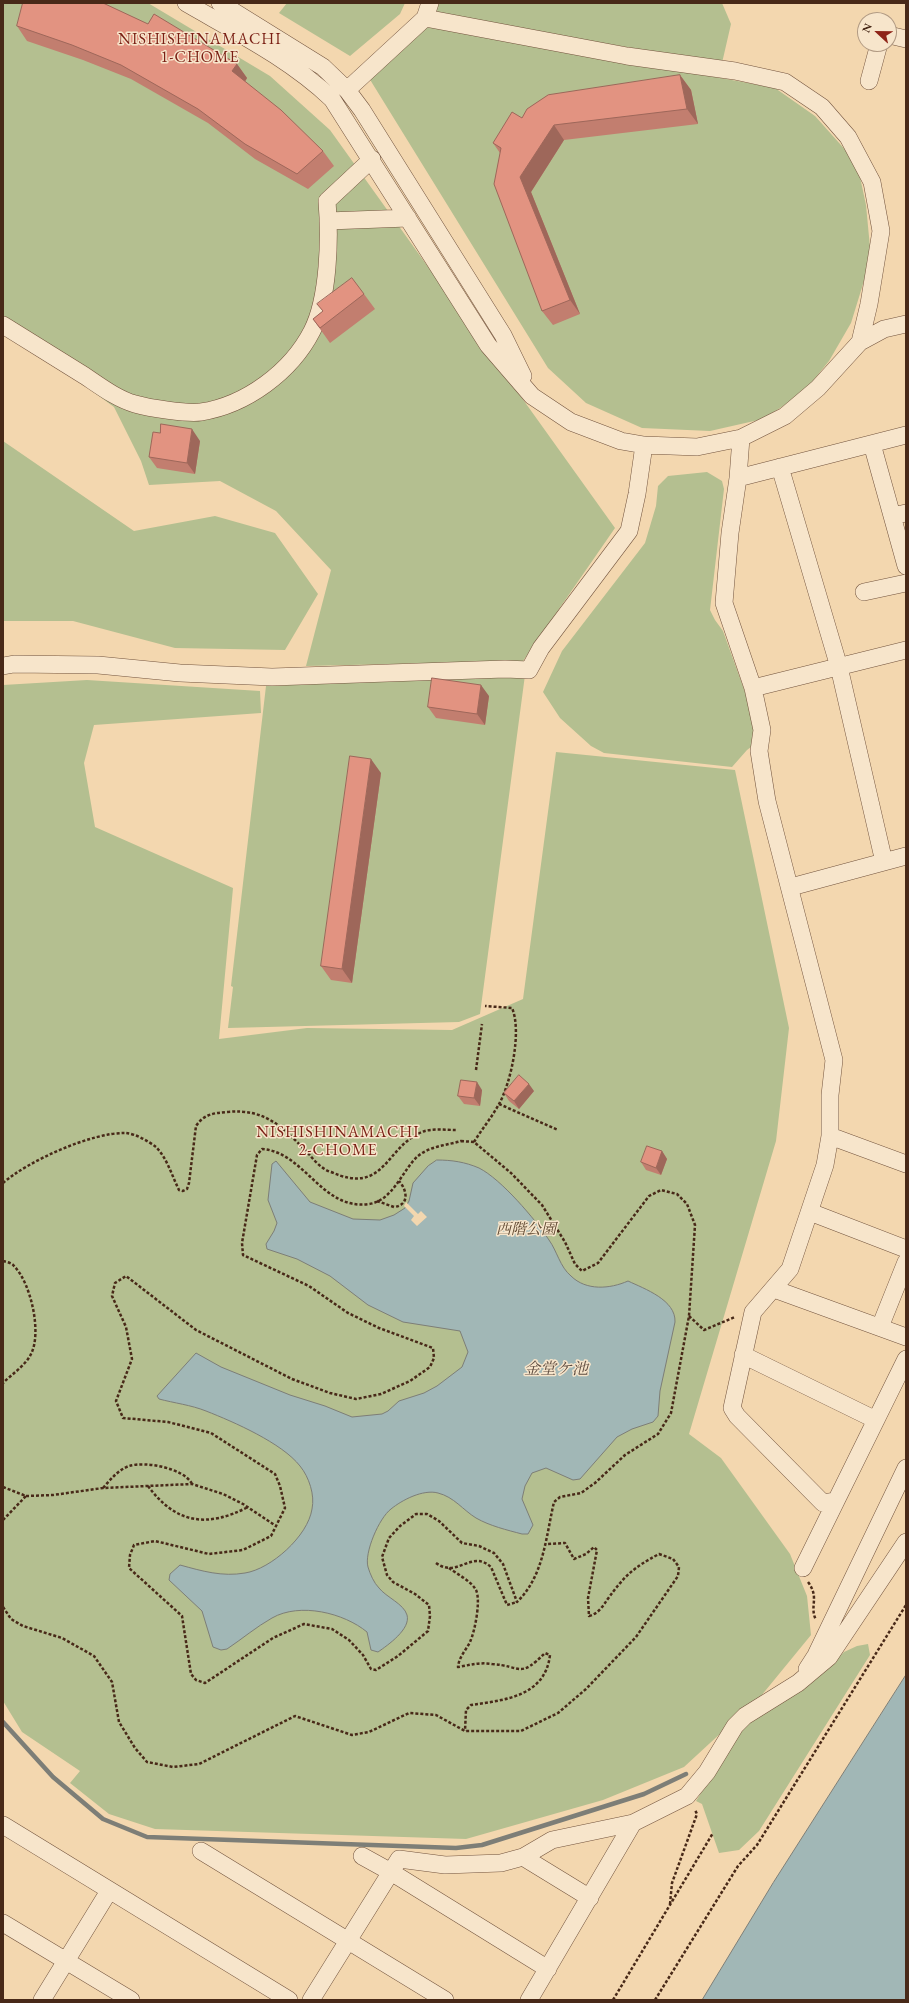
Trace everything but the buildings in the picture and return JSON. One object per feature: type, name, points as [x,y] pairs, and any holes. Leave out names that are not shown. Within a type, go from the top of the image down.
[{"type":"street","points":[[186,3],[275,55],[312,79],[332,99],[372,159],[488,345],[532,396],[571,422],[621,441],[644,445],[697,447],[741,438],[785,416],[818,388],[860,342],[884,329],[906,324]]},
{"type":"street","points":[[220,3],[323,67],[347,90],[366,117],[503,335],[532,396]]},
{"type":"street","points":[[347,90],[427,10],[628,56],[735,71],[785,82],[822,107],[848,137],[872,182],[881,231],[869,304],[860,342]]},
{"type":"street","points":[[869,81],[877,52]]},
{"type":"street","points":[[3,325],[108,391],[135,404],[170,410],[200,412],[234,403],[265,385],[291,362],[313,331],[323,298],[329,252],[327,201],[372,159]]},
{"type":"street","points":[[328,222],[408,218]]},
{"type":"street","points":[[738,478],[906,435]]},
{"type":"street","points":[[741,438],[738,478],[730,533],[724,603],[753,688],[762,730],[759,750],[767,801],[791,887],[834,1060],[830,1095],[830,1136],[825,1165],[790,1269],[774,1289],[758,1304],[753,1312],[732,1408],[737,1416],[823,1503],[836,1501]]},
{"type":"street","points":[[872,444],[899,514],[906,566]]},
{"type":"street","points":[[3,666],[14,664],[98,665],[180,673],[272,677],[505,669],[529,670],[541,648],[629,531],[637,494],[644,445]]},
{"type":"street","points":[[780,467],[839,667],[884,862]]},
{"type":"street","points":[[864,592],[906,583]]},
{"type":"street","points":[[753,688],[906,650]]},
{"type":"street","points":[[791,887],[906,856]]},
{"type":"street","points":[[830,1136],[906,1164]]},
{"type":"street","points":[[810,1212],[906,1249]]},
{"type":"street","points":[[880,1328],[906,1262]]},
{"type":"street","points":[[774,1289],[906,1337]]},
{"type":"street","points":[[743,1355],[876,1420]]},
{"type":"street","points":[[803,1568],[906,1359]]},
{"type":"street","points":[[798,1683],[816,1655],[906,1468]]},
{"type":"street","points":[[311,2000],[399,1859],[445,1865],[501,1863],[522,1857],[552,1840],[633,1823],[687,1796],[707,1772],[734,1726],[745,1716],[798,1683],[829,1657],[906,1542]]},
{"type":"street","points":[[529,2000],[633,1823]]},
{"type":"street","points":[[3,1825],[289,2000]]},
{"type":"street","points":[[201,1851],[348,1942],[446,2000]]},
{"type":"street","points":[[362,1856],[391,1872],[548,1969]]},
{"type":"street","points":[[522,1857],[590,1898]]},
{"type":"street","points":[[42,2000],[109,1891]]},
{"type":"street","points":[[3,1923],[131,2000]]},
{"type":"path","points":[[474,1142],[500,1104],[508,1082],[516,1036],[516,1018],[512,1008],[485,1006]]},
{"type":"path","points":[[476,1070],[482,1024]]},
{"type":"path","points":[[500,1104],[558,1130]]},
{"type":"path","points":[[3,1183],[23,1168],[58,1151],[103,1136],[128,1133],[146,1140],[161,1153],[179,1190],[182,1191],[187,1189],[189,1183],[196,1126],[201,1119],[215,1113],[238,1111],[251,1112],[270,1119],[288,1133],[320,1165],[330,1172],[356,1179],[372,1176],[387,1164],[407,1141],[424,1131],[456,1130]]},
{"type":"path","points":[[436,1563],[442,1567],[449,1568],[479,1560],[486,1562],[491,1567],[507,1605],[517,1602],[524,1596],[547,1544],[554,1502],[560,1497],[581,1493],[595,1483],[625,1455],[658,1434],[665,1424],[672,1408],[689,1316],[695,1225],[687,1204],[677,1194],[661,1190],[649,1196],[598,1263],[582,1271],[575,1264],[565,1242],[542,1205],[511,1173],[474,1142],[461,1141],[433,1148],[418,1156],[393,1189],[377,1201],[370,1204],[350,1204],[327,1193],[296,1164],[273,1150],[262,1149],[257,1155],[242,1243],[243,1255],[309,1286],[348,1313],[373,1325],[433,1348],[434,1358],[430,1367],[410,1381],[381,1394],[356,1399],[330,1393],[292,1378],[196,1330],[126,1276],[115,1283],[112,1296],[126,1327],[132,1359],[116,1401],[123,1418],[168,1422],[211,1433],[275,1474],[280,1486],[285,1508],[271,1536],[243,1550],[209,1554],[155,1541],[134,1545],[130,1555],[129,1568],[182,1616],[191,1674],[196,1680],[205,1683],[273,1638],[304,1624],[332,1629],[349,1640],[363,1655],[371,1669],[376,1670],[398,1656],[428,1632],[430,1616],[429,1605],[415,1594],[393,1582],[387,1575],[382,1556],[389,1538],[400,1526],[416,1514],[427,1514],[439,1521],[462,1543],[479,1546],[494,1553],[504,1564],[517,1602]]},
{"type":"path","points":[[377,1201],[394,1207],[404,1203],[406,1191],[399,1181]]},
{"type":"path","points":[[3,1261],[13,1264],[21,1275],[35,1311],[36,1343],[31,1356],[3,1383]]},
{"type":"path","points":[[689,1316],[704,1330],[753,1312]]},
{"type":"path","points":[[103,1488],[118,1472],[130,1466],[142,1465],[165,1468],[180,1472],[184,1474],[192,1484]]},
{"type":"path","points":[[3,1488],[26,1496],[53,1495],[103,1488],[192,1484],[223,1494],[248,1507],[276,1526]]},
{"type":"path","points":[[147,1485],[156,1497],[176,1512],[200,1520],[220,1518],[248,1507]]},
{"type":"path","points":[[3,1520],[26,1496]]},
{"type":"path","points":[[3,1607],[11,1619],[23,1626],[62,1638],[94,1656],[112,1682],[120,1722],[135,1748],[147,1762],[173,1767],[199,1764],[295,1716],[352,1735],[369,1732],[409,1714],[436,1715],[465,1731],[521,1731],[558,1713],[586,1689],[636,1637],[678,1576],[679,1567],[673,1559],[659,1554],[634,1568],[622,1578],[602,1608],[593,1615],[589,1616],[588,1598],[597,1550],[594,1547],[586,1554],[574,1558],[565,1543],[547,1544]]},
{"type":"path","points":[[449,1568],[475,1588],[478,1596],[474,1632],[465,1652],[459,1660],[458,1667],[470,1663],[493,1664],[519,1670],[532,1667],[545,1653],[550,1655],[549,1664],[531,1690],[518,1696],[471,1705],[466,1710],[465,1731]]},
{"type":"path","points":[[803,1568],[808,1581],[814,1590],[814,1616],[825,1636]]},
{"type":"path","points":[[655,2000],[738,1866],[757,1845],[906,1605]]},
{"type":"path","points":[[670,1904],[672,1883],[697,1814],[687,1796]]},
{"type":"path","points":[[613,2000],[713,1833]]},
{"type":"green space","points":[[3,3],[148,3],[270,76],[330,130],[615,528],[523,661],[306,666],[331,570],[276,511],[220,481],[149,485],[141,461],[114,407],[3,326]]},
{"type":"green space","points":[[287,3],[405,3],[400,14],[350,56],[279,13]]},
{"type":"green space","points":[[439,3],[722,3],[731,24],[722,63],[435,15]]},
{"type":"green space","points":[[429,24],[775,88],[815,116],[857,163],[866,205],[871,258],[851,323],[829,361],[803,393],[763,419],[710,431],[642,428],[586,403],[548,368],[369,78]]},
{"type":"green space","points":[[3,441],[134,531],[215,516],[275,533],[318,594],[285,650],[175,648],[73,621],[3,621]]},
{"type":"green space","points":[[707,472],[722,481],[724,489],[710,610],[723,631],[754,717],[755,744],[747,750],[732,767],[604,753],[591,746],[560,718],[543,692],[562,651],[645,543],[656,506],[658,486],[668,476]]},
{"type":"green space","points":[[525,675],[480,1014],[459,1022],[228,1028],[233,987],[231,986],[266,686]]},
{"type":"green space","name":"西階公園","points":[[87,680],[260,691],[261,713],[94,725],[84,763],[95,827],[233,888],[219,1039],[307,1028],[452,1030],[523,999],[556,752],[735,770],[789,1028],[776,1141],[689,1434],[721,1458],[790,1554],[807,1596],[811,1635],[761,1696],[684,1767],[603,1800],[466,1839],[155,1829],[109,1814],[70,1783],[80,1771],[22,1732],[3,1701],[3,685]]},
{"type":"green space","points":[[868,1644],[870,1655],[759,1831],[739,1850],[719,1853],[702,1804],[696,1801],[740,1730],[770,1708],[813,1682],[844,1652],[857,1646]]},
{"type":"water","name":"金堂ケ池","points":[[437,1160],[448,1160],[469,1164],[488,1173],[517,1200],[535,1221],[552,1244],[561,1264],[577,1281],[591,1286],[606,1287],[628,1281],[651,1292],[665,1301],[674,1314],[675,1322],[660,1391],[658,1416],[653,1422],[632,1429],[617,1437],[580,1479],[573,1480],[546,1468],[532,1473],[525,1486],[522,1499],[533,1525],[528,1534],[522,1534],[493,1526],[481,1521],[449,1497],[438,1493],[432,1492],[413,1496],[391,1509],[377,1528],[370,1545],[367,1561],[372,1578],[377,1586],[402,1607],[407,1615],[407,1620],[406,1626],[398,1636],[378,1652],[371,1650],[367,1632],[357,1625],[334,1615],[308,1610],[283,1613],[272,1618],[227,1649],[221,1650],[213,1647],[202,1611],[169,1580],[170,1574],[180,1565],[220,1574],[237,1574],[255,1570],[266,1565],[287,1550],[304,1530],[312,1509],[312,1492],[309,1481],[300,1466],[292,1457],[270,1441],[243,1427],[206,1411],[159,1399],[157,1396],[196,1353],[221,1367],[290,1395],[325,1406],[352,1417],[382,1414],[388,1411],[399,1401],[424,1393],[437,1386],[462,1367],[468,1352],[460,1331],[403,1322],[368,1305],[330,1276],[297,1259],[267,1249],[266,1244],[277,1223],[268,1200],[272,1164],[276,1161],[310,1202],[353,1219],[380,1220],[394,1215],[405,1208],[409,1201],[413,1183],[428,1166]]},
{"type":"water","points":[[906,1675],[906,2000],[702,2000],[773,1883]]},
{"type":"pier","points":[[406,1202],[418,1214],[421,1211],[427,1217],[417,1226],[411,1220],[414,1216],[404,1206]]},
{"type":"waterway","points":[[3,1722],[53,1777],[103,1819],[147,1837],[456,1848],[482,1845],[644,1794],[686,1774]]},
{"type":"district","name":"NISHISHINAMACHI 1-CHOME","points":[[200,49]]},
{"type":"district","name":"NISHISHINAMACHI 2-CHOME","points":[[338,1142]]}]
